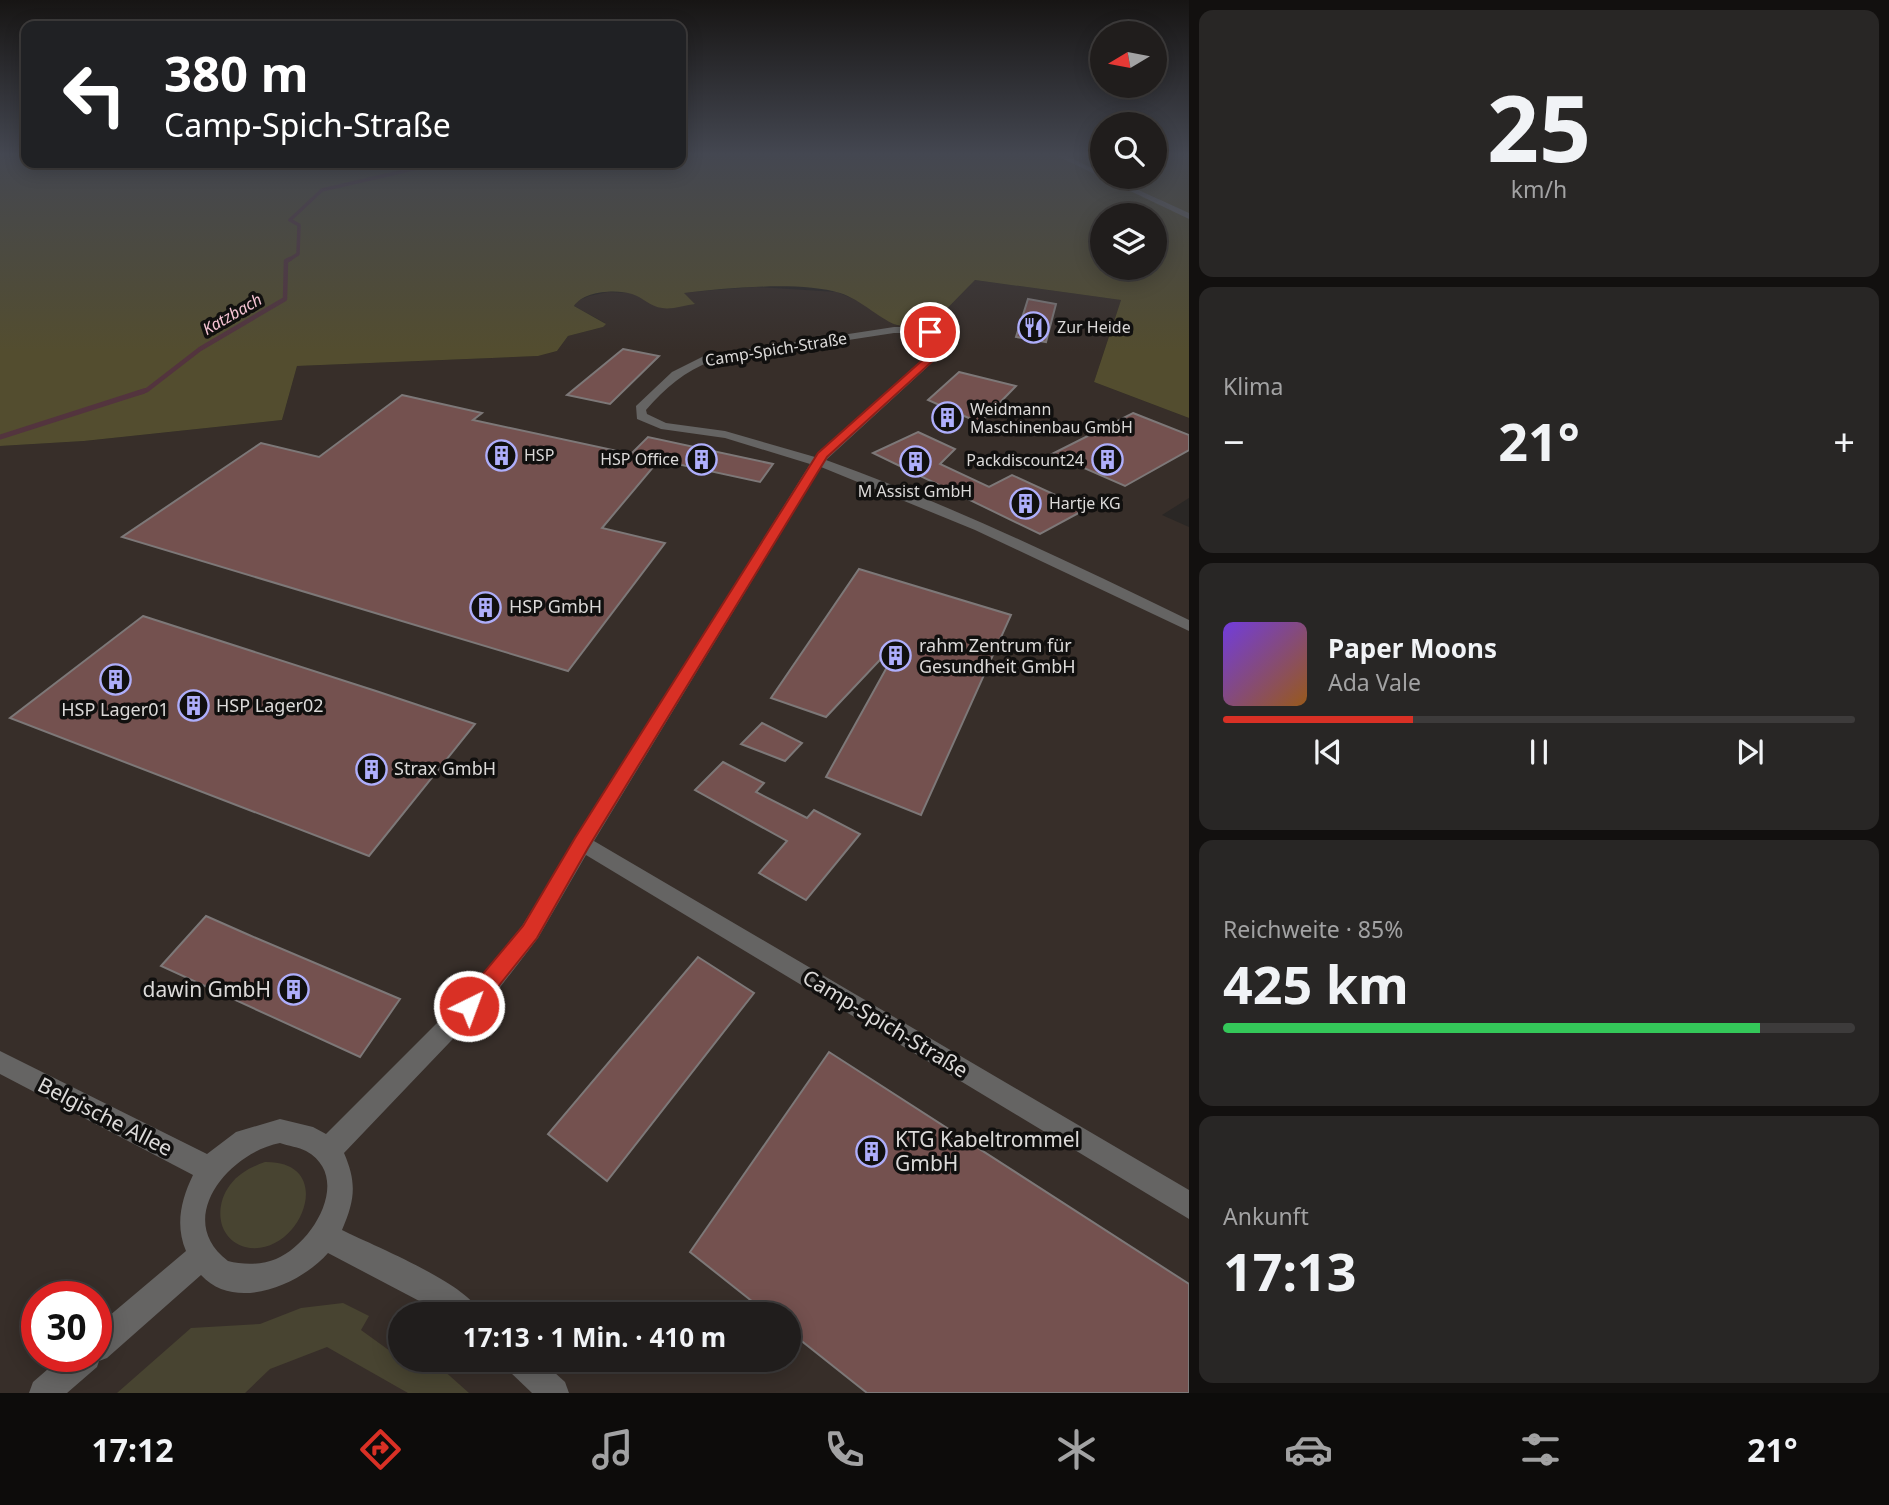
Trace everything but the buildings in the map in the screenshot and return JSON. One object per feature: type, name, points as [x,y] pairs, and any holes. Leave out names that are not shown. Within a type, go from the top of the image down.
[{"type":"street","name":"Camp-Spich-Straße","points":[[329,1150],[483,992],[530,932],[582,843],[817,463],[830,448],[931,358],[941,339],[922,330],[894,330],[711,357],[672,375],[640,409],[641,416],[653,423],[740,438],[817,463],[925,503],[1189,626]]},
{"type":"street","name":"Camp-Spich-Straße","points":[[582,843],[1189,1205]]},
{"type":"street","name":"Belgische Allee","points":[[0,1062],[210,1170]]},
{"type":"street","points":[[281,1131],[299,1132],[316,1139],[329,1150],[339,1168],[341,1190],[337,1214],[326,1237],[308,1256],[286,1271],[262,1279],[238,1278],[217,1270],[202,1256],[193,1236],[192,1214],[198,1192],[210,1170],[225,1154],[261,1134],[281,1131]]},
{"type":"street","points":[[326,1237],[451,1302]]},
{"type":"street","points":[[112,1334],[202,1256]]},
{"type":"street","points":[[44,1393],[68,1372]]},
{"type":"street","points":[[532,1372],[554,1393]]},
{"type":"shaded area","points":[[0,221],[1090,221],[1090,280],[1167,280],[1167,221],[1189,221],[1189,418],[1094,382],[1121,300],[975,280],[929,327],[897,325],[848,296],[824,289],[784,286],[684,293],[695,304],[670,308],[654,306],[632,294],[601,292],[585,297],[574,306],[606,324],[568,336],[557,351],[538,356],[297,366],[282,420],[84,441],[0,446]]},
{"type":"shaded area","points":[[975,280],[1121,300],[1094,382],[1189,418],[1189,498],[1162,515],[1189,527],[1189,1393],[0,1393],[0,446],[84,441],[282,420],[297,366],[538,356],[557,351],[568,336],[603,327],[605,323],[574,306],[577,301],[589,296],[608,292],[631,293],[662,308],[694,303],[683,293],[714,290],[756,287],[837,292],[863,303],[896,325],[929,327]]},
{"type":"shaded area","points":[[265,1162],[288,1166],[301,1177],[306,1192],[303,1209],[295,1226],[281,1239],[264,1247],[245,1247],[229,1237],[224,1229],[220,1212],[222,1202],[237,1177]]},
{"type":"shaded area","points":[[343,1303],[369,1316],[361,1330],[388,1350],[388,1372],[445,1372],[469,1393],[408,1393],[327,1347],[270,1369],[245,1393],[117,1393],[191,1328],[260,1324],[301,1308]]},
{"type":"waterway","name":"Katzbach","points":[[287,261],[298,254],[299,225],[292,221]]},
{"type":"waterway","name":"Katzbach","points":[[144,391],[200,349],[285,299],[286,261],[290,259]]},
{"type":"waterway","name":"Katzbach","points":[[0,437],[144,391]]},
{"type":"waterway","name":"Katzbach","points":[[138,393],[144,391]]},
{"type":"place","name":"Zur Heide","points":[[1034,327]]},
{"type":"place","name":"Weidmann Maschinenbau GmbH","points":[[947,418]]},
{"type":"place","name":"HSP","points":[[501,455]]},
{"type":"place","name":"HSP Office","points":[[702,459]]},
{"type":"place","name":"Packdiscount24","points":[[1107,460]]},
{"type":"place","name":"M Assist GmbH","points":[[915,462]]},
{"type":"place","name":"Hartje KG","points":[[1026,503]]},
{"type":"place","name":"HSP GmbH","points":[[486,607]]},
{"type":"place","name":"rahm Zentrum für Gesundheit GmbH","points":[[896,656]]},
{"type":"place","name":"HSP Lager01","points":[[115,679]]},
{"type":"place","name":"HSP Lager02","points":[[193,706]]},
{"type":"place","name":"Strax GmbH","points":[[371,769]]},
{"type":"place","name":"dawin GmbH","points":[[294,990]]},
{"type":"place","name":"KTG Kabeltrommel GmbH","points":[[872,1152]]},
{"type":"route","points":[[469,1006],[530,932],[582,843],[822,455],[931,358],[941,339],[930,332]]}]
